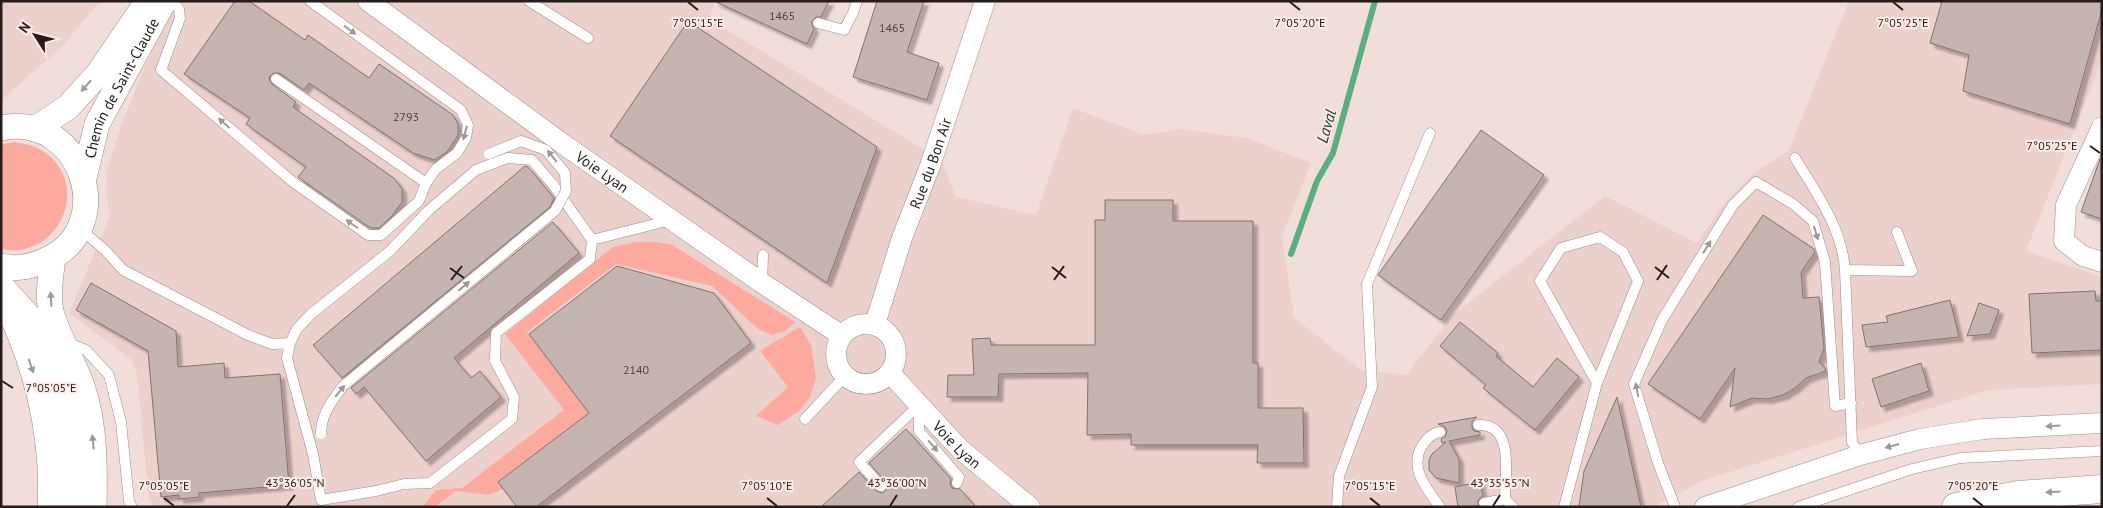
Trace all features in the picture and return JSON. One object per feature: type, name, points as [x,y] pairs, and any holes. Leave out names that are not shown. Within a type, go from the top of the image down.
[{"type":"main road","points":[[1,288],[17,321],[60,374],[71,429],[72,507]]},
{"type":"main road","points":[[1956,507],[2018,495],[2102,489]]},
{"type":"street","name":"Chemin de Saint-Claude","points":[[35,129],[68,107],[98,74],[148,1]]},
{"type":"street","name":"Voie Lyan","points":[[368,1],[563,144],[762,283],[841,335]]},
{"type":"street","name":"Rue du Bon Air","points":[[875,324],[899,246],[930,166],[985,1]]},
{"type":"street","name":"Chemin de Saint-Claude","points":[[84,178],[98,124],[177,8]]},
{"type":"street","points":[[1,128],[22,126],[35,129],[52,136],[66,147],[77,161],[84,178],[86,195],[84,212],[79,228],[68,245],[53,257],[33,266],[12,269],[1,266]]},
{"type":"street","points":[[2102,127],[2095,158],[2066,205],[2064,241],[2083,256],[2102,262]]},
{"type":"street","points":[[53,257],[50,296],[52,317],[83,390],[92,434],[96,501]]},
{"type":"street","points":[[1,292],[17,321],[46,418],[50,455],[50,507]]},
{"type":"street","points":[[875,324],[887,332],[895,345],[896,359],[890,373],[876,383],[860,384],[845,376],[836,364],[836,349],[841,335],[857,325],[875,324]]},
{"type":"street","name":"Voie Lyan","points":[[890,373],[960,449],[1030,507]]},
{"type":"street","points":[[1705,507],[1860,455],[1920,439],[1983,429],[2102,423]]},
{"type":"lane","points":[[172,1],[177,8],[162,70],[293,182],[368,235],[382,235],[419,201],[426,183],[436,169],[457,153],[466,138],[468,125],[461,110],[310,1]]},
{"type":"lane","points":[[529,1],[588,38]]},
{"type":"lane","points":[[818,22],[844,30],[853,14],[857,1]]},
{"type":"lane","points":[[276,79],[426,183]]},
{"type":"lane","points":[[1337,507],[1339,476],[1372,387],[1367,284],[1430,134]]},
{"type":"lane","points":[[313,454],[321,434],[321,422],[329,405],[343,386],[555,211],[566,191],[565,173],[546,150],[521,141],[489,154],[476,170],[429,210],[390,251],[311,314],[297,329],[290,343],[288,358],[313,454],[319,504],[404,484],[430,483],[512,419],[514,397],[494,361],[496,333],[590,260],[592,240],[554,186],[532,160],[507,158],[476,170]]},
{"type":"lane","points":[[1795,158],[1834,225],[1844,252],[1852,442],[1860,455]]},
{"type":"lane","points":[[1675,507],[1650,437],[1634,384],[1662,320],[1733,206],[1756,182],[1793,204],[1813,221],[1825,262],[1835,406],[1851,403]]},
{"type":"lane","points":[[419,201],[429,210]]},
{"type":"lane","points":[[592,240],[671,220]]},
{"type":"lane","points":[[79,228],[105,250],[123,270],[248,335],[272,344],[290,343]]},
{"type":"lane","points":[[1845,270],[1912,271],[1897,232]]},
{"type":"lane","points":[[1564,507],[1598,383],[1638,281],[1623,252],[1600,237],[1561,248],[1540,281],[1598,383]]},
{"type":"lane","points":[[762,283],[763,255]]},
{"type":"lane","points":[[17,321],[86,350],[109,375],[122,422],[129,501],[132,507]]},
{"type":"lane","points":[[805,419],[845,376]]},
{"type":"lane","points":[[919,405],[919,431],[959,476],[958,483]]},
{"type":"lane","points":[[881,486],[859,462],[919,405]]},
{"type":"lane","points":[[1478,425],[1495,429],[1504,441],[1505,498],[1514,507]]},
{"type":"lane","points":[[1440,432],[1428,438],[1422,445],[1418,454],[1417,468],[1424,484],[1440,507]]},
{"type":"lane","points":[[1798,507],[1912,469],[1960,458],[2102,451]]},
{"type":"lane","points":[[1484,503],[1505,498]]},
{"type":"shaded area","points":[[1,1],[100,1],[61,48],[1,100]]},
{"type":"shaded area","points":[[176,1],[716,1],[709,19],[941,160],[956,197],[1036,215],[1073,108],[1144,135],[1178,129],[1247,138],[1311,163],[1282,236],[1294,318],[1360,369],[1406,375],[1453,315],[1605,196],[1697,243],[1725,202],[1752,175],[1789,150],[1849,1],[2102,1],[2102,60],[2026,251],[2102,277],[2102,384],[1988,390],[1705,480],[1653,507],[153,507],[148,492],[137,374],[132,360],[69,313],[110,216],[106,173],[122,123],[146,64]]},
{"type":"shaded area","points":[[15,142],[43,151],[59,166],[65,180],[67,195],[65,210],[59,224],[49,236],[36,245],[20,250],[1,249],[1,144]]},
{"type":"shaded area","points":[[636,242],[656,242],[672,245],[795,322],[785,331],[772,335],[758,329],[712,286],[616,264],[527,332],[589,413],[498,482],[503,489],[488,495],[456,491],[435,507],[422,507],[436,490],[462,488],[564,410],[505,334],[613,247]]},
{"type":"shaded area","points":[[800,327],[811,345],[816,378],[810,397],[799,411],[778,425],[756,416],[788,387],[760,351]]},
{"type":"building","points":[[235,1],[249,1],[305,40],[308,35],[369,78],[379,64],[453,115],[458,124],[458,135],[447,152],[434,160],[413,153],[309,83],[304,90],[279,73],[274,73],[270,76],[269,79],[272,84],[296,102],[293,107],[395,179],[402,189],[402,202],[391,217],[379,228],[372,228],[366,225],[298,177],[306,167],[246,124],[250,118],[184,74]]},
{"type":"building","points":[[714,1],[829,1],[821,17],[816,17],[812,21],[814,29],[807,44]]},
{"type":"building","points":[[877,1],[924,1],[907,52],[939,63],[927,100],[853,77]]},
{"type":"building","points":[[1942,1],[2102,1],[2102,9],[2070,124],[1963,91],[1969,55],[1930,43]]},
{"type":"building","points":[[688,21],[877,147],[827,283],[610,136]]},
{"type":"building","points":[[1481,130],[1544,175],[1441,320],[1378,275]]},
{"type":"building","points":[[2100,159],[2102,159],[2102,219],[2081,212]]},
{"type":"building","points":[[525,166],[528,167],[554,198],[550,207],[342,378],[313,345]]},
{"type":"building","points":[[1105,200],[1173,200],[1173,221],[1253,221],[1253,363],[1258,363],[1258,408],[1303,408],[1304,463],[1257,463],[1258,445],[1131,445],[1131,434],[1087,435],[1088,373],[999,374],[998,397],[947,397],[948,375],[974,375],[972,339],[990,338],[991,345],[1095,345],[1095,220],[1105,220]]},
{"type":"building","points":[[1763,215],[1814,249],[1815,252],[1801,272],[1803,298],[1819,297],[1824,348],[1819,362],[1826,371],[1806,378],[1795,388],[1783,395],[1768,399],[1752,398],[1730,407],[1735,368],[1700,419],[1648,384]]},
{"type":"building","points":[[553,222],[579,253],[454,358],[471,378],[480,371],[501,397],[426,461],[364,387],[356,394],[351,388]]},
{"type":"building","points":[[617,266],[714,293],[751,343],[536,507],[517,507],[498,482],[589,413],[529,334]]},
{"type":"building","points":[[91,283],[176,331],[178,367],[224,363],[225,378],[280,374],[289,485],[199,493],[199,497],[179,499],[179,495],[161,497],[148,351],[76,310]]},
{"type":"building","points":[[2095,291],[2096,301],[2102,301],[2102,350],[2032,353],[2029,294]]},
{"type":"building","points":[[1950,300],[1959,337],[1866,347],[1862,325],[1888,322],[1886,316]]},
{"type":"building","points":[[1979,303],[1999,310],[1990,334],[1967,336]]},
{"type":"building","points":[[1460,322],[1498,353],[1496,356],[1533,387],[1557,358],[1579,377],[1535,430],[1483,388],[1486,385],[1440,346]]},
{"type":"building","points":[[1921,363],[1929,391],[1881,407],[1872,379]]},
{"type":"building","points":[[1617,397],[1641,507],[1579,507],[1584,471]]},
{"type":"building","points":[[1477,417],[1472,421],[1472,427],[1474,431],[1480,432],[1480,435],[1449,441],[1459,459],[1459,483],[1436,478],[1429,470],[1429,460],[1432,454],[1446,442],[1442,443],[1441,439],[1445,437],[1447,431],[1445,427],[1438,424]]},
{"type":"building","points":[[906,429],[951,479],[950,484],[952,488],[960,489],[976,507],[821,507],[859,472],[876,491],[882,493],[885,491],[888,488],[886,482],[869,463]]},
{"type":"building","points":[[1480,482],[1483,496],[1478,500],[1478,507],[1458,507],[1455,487]]},
{"type":"waterway","name":"Laval","points":[[1291,254],[1317,181],[1333,153],[1375,1]]}]
